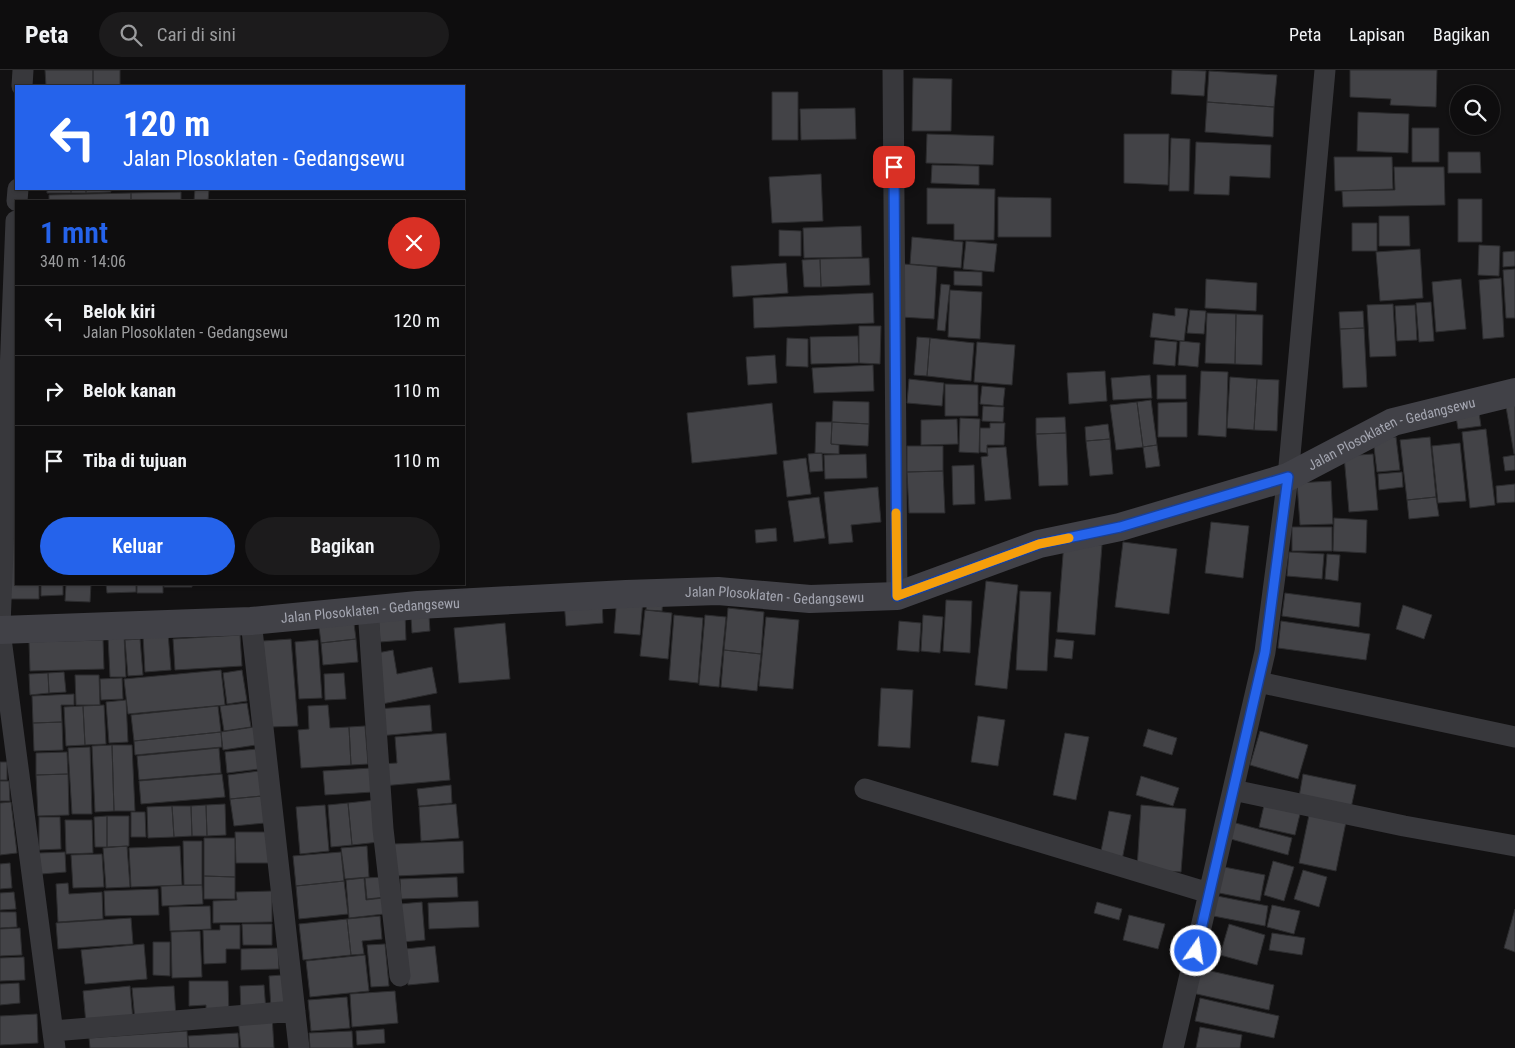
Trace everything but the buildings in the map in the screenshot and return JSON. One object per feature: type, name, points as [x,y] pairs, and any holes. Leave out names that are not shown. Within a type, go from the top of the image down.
[{"type":"main road","name":"Jalan Plosoklaten - Gedangsewu","points":[[0,631],[251,621],[418,605],[626,594],[718,591],[810,600],[897,596],[1039,544],[1120,527],[1288,477],[1393,422],[1515,392]]},
{"type":"street","points":[[22,85],[23,70]]},
{"type":"street","points":[[893,70],[897,596]]},
{"type":"street","points":[[1173,1048],[1265,652],[1288,477],[1325,70]]},
{"type":"street","points":[[0,626],[15,246]]},
{"type":"street","points":[[368,609],[382,829],[400,976]]},
{"type":"street","points":[[251,621],[299,1048]]},
{"type":"street","points":[[0,631],[54,1039],[295,1011]]},
{"type":"street","points":[[1258,682],[1515,737]]},
{"type":"street","points":[[865,789],[1209,892]]},
{"type":"street","points":[[1233,790],[1404,826],[1515,846]]},
{"type":"slow traffic","points":[[896,513],[897,596],[1039,544],[1069,538]]},
{"type":"route","points":[[894,167],[897,596],[1039,544],[1120,527],[1288,477],[1265,652],[1196,951]]}]
